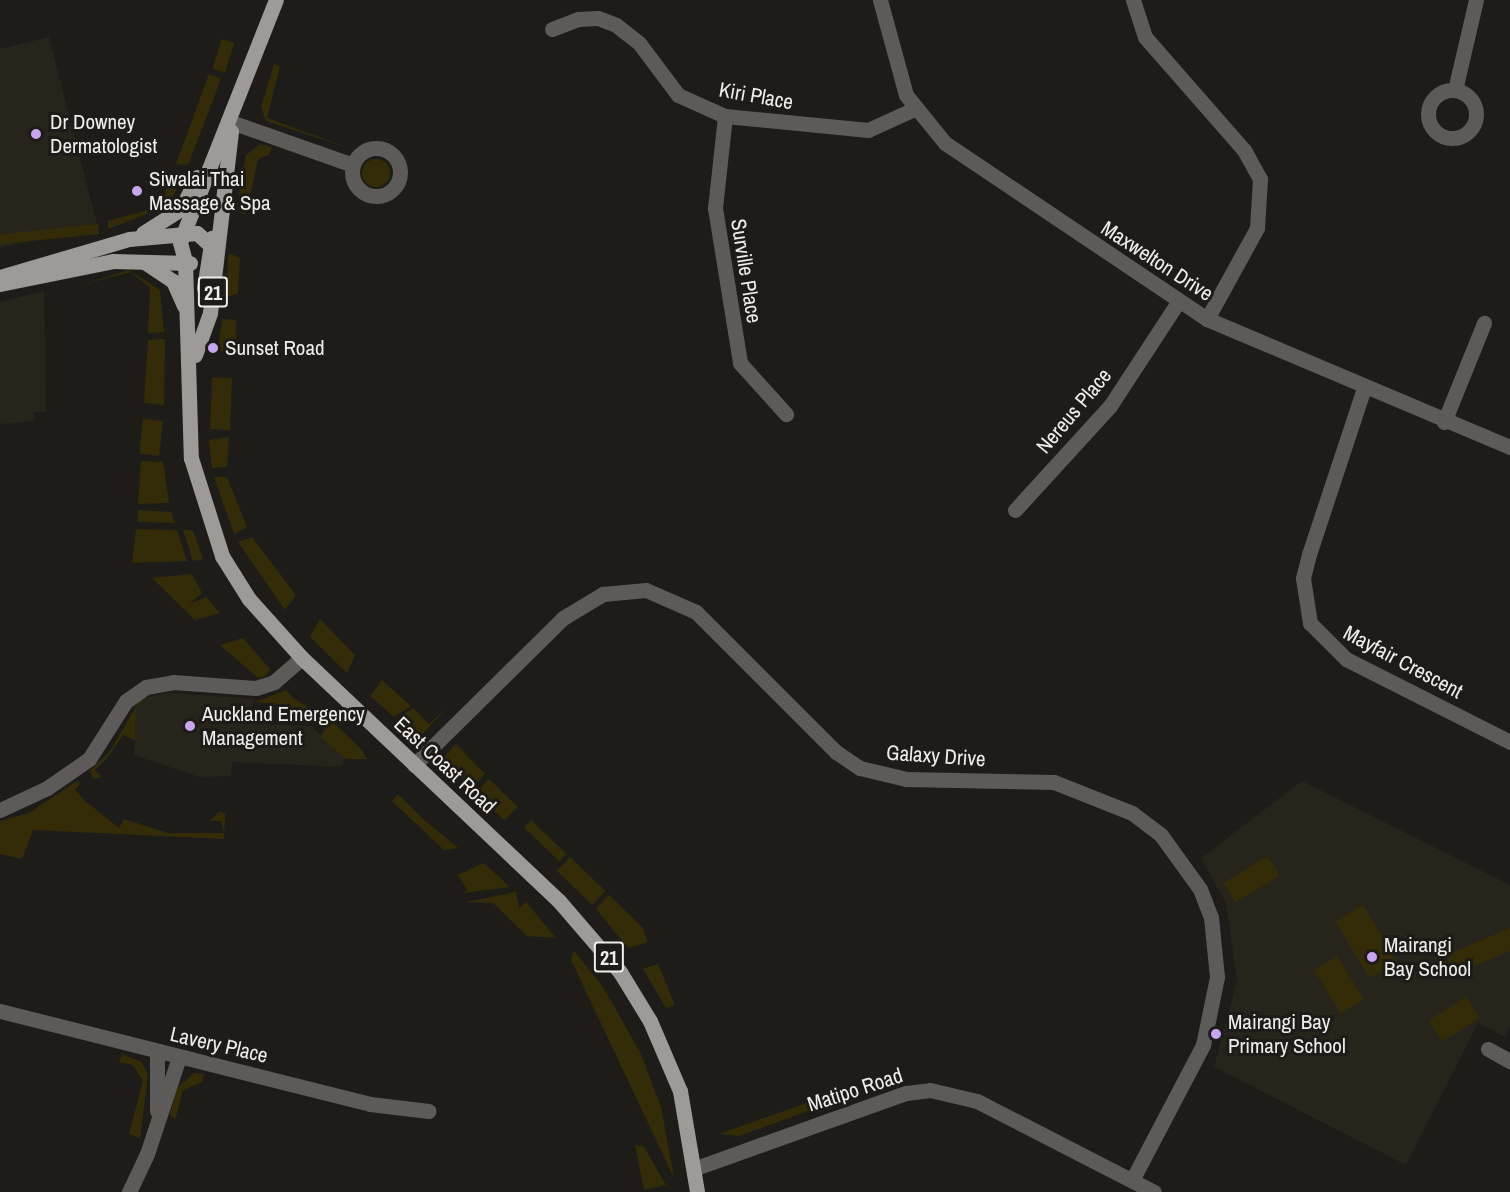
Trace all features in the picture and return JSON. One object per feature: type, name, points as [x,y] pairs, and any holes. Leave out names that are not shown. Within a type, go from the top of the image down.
[{"type":"main road","name":"East Coast Road","points":[[187,234],[276,0]]},
{"type":"main road","name":"East Coast Road","points":[[270,15],[282,0]]},
{"type":"main road","name":"East Coast Road","points":[[192,364],[210,313],[231,122]]},
{"type":"main road","points":[[129,239],[181,209],[231,122]]},
{"type":"main road","points":[[192,364],[208,251],[231,122]]},
{"type":"main road","points":[[0,278],[129,239],[187,234]]},
{"type":"main road","name":"21","points":[[187,234],[201,234],[208,251],[185,261],[179,247],[187,234]]},
{"type":"main road","points":[[141,261],[172,281],[189,320]]},
{"type":"main road","name":"East Coast Road","points":[[185,261],[192,364],[191,458],[206,520],[239,585],[302,658],[559,901],[621,972],[674,1073],[696,1168],[697,1192]]},
{"type":"main road","points":[[0,285],[101,263],[185,261]]},
{"type":"street","name":"Maxwelton Drive","points":[[880,0],[887,41],[914,109],[945,143],[1206,319],[1444,422],[1510,447]]},
{"type":"street","points":[[1133,0],[1145,37],[1244,150],[1260,178],[1257,228],[1206,319]]},
{"type":"street","points":[[1455,90],[1476,0]]},
{"type":"street","name":"Kiri Place","points":[[552,29],[578,19],[598,18],[616,25],[639,42],[678,95],[725,117],[868,130],[914,109]]},
{"type":"street","name":"Surville Place","points":[[725,117],[715,208],[740,363],[786,414]]},
{"type":"street","points":[[231,122],[353,165]]},
{"type":"street","name":"Nereus Place","points":[[1015,510],[1110,406],[1178,302]]},
{"type":"street","points":[[1444,422],[1484,323]]},
{"type":"street","name":"Mayfair Crescent","points":[[1364,388],[1303,578],[1311,623],[1346,659],[1510,742]]},
{"type":"street","name":"Galaxy Drive","points":[[414,765],[563,618],[603,594],[646,590],[696,612],[836,752],[861,768],[906,779],[1054,782],[1132,813],[1161,835],[1200,889],[1211,917],[1217,977],[1203,1045],[1132,1180]]},
{"type":"street","points":[[0,810],[47,788],[89,759],[126,701],[146,687],[173,682],[256,688],[274,682],[302,658]]},
{"type":"street","name":"Lavery Place","points":[[0,1011],[370,1104],[429,1111]]},
{"type":"street","points":[[1488,1049],[1510,1060]]},
{"type":"street","points":[[157,1052],[157,1117]]},
{"type":"street","points":[[129,1192],[178,1057]]},
{"type":"street","name":"Matipo Road","points":[[696,1168],[896,1096],[930,1090],[977,1101],[1155,1192]]},
{"type":"shaded area","points":[[49,37],[97,224],[0,248],[0,49]]},
{"type":"shaded area","points":[[222,39],[234,43],[225,72],[212,68]]},
{"type":"shaded area","points":[[274,64],[280,66],[267,118],[349,148],[266,121],[261,107]]},
{"type":"shaded area","points":[[209,74],[221,79],[188,165],[176,164]]},
{"type":"shaded area","points":[[260,144],[272,147],[269,155],[258,159],[246,214],[236,213],[246,155]]},
{"type":"shaded area","points":[[376,159],[386,163],[390,173],[386,183],[376,187],[366,183],[362,173],[366,163]]},
{"type":"shaded area","points":[[174,172],[185,175],[167,206],[108,229],[108,221],[159,207]]},
{"type":"shaded area","points":[[98,224],[99,234],[0,244],[0,234]]},
{"type":"shaded area","points":[[228,253],[240,258],[238,293],[227,297]]},
{"type":"shaded area","points":[[129,270],[160,290],[164,332],[148,333],[150,288],[131,272],[80,285]]},
{"type":"shaded area","points":[[44,291],[46,412],[34,412],[35,421],[0,424],[0,302]]},
{"type":"shaded area","points":[[222,319],[236,320],[235,352],[218,351]]},
{"type":"shaded area","points":[[165,339],[164,405],[144,403],[148,340]]},
{"type":"shaded area","points":[[212,377],[232,378],[230,430],[210,429]]},
{"type":"shaded area","points":[[143,419],[163,421],[159,456],[139,454]]},
{"type":"shaded area","points":[[229,437],[227,467],[212,468],[209,440]]},
{"type":"shaded area","points":[[141,461],[163,462],[169,503],[138,504]]},
{"type":"shaded area","points":[[214,477],[227,477],[247,527],[234,534]]},
{"type":"shaded area","points":[[138,510],[171,512],[175,523],[137,522]]},
{"type":"shaded area","points":[[136,529],[177,530],[187,561],[132,563]]},
{"type":"shaded area","points":[[183,530],[193,530],[203,559],[193,561]]},
{"type":"shaded area","points":[[252,537],[296,595],[285,610],[238,542]]},
{"type":"shaded area","points":[[192,574],[202,593],[189,604],[206,597],[220,613],[195,620],[152,578]]},
{"type":"shaded area","points":[[320,619],[355,655],[347,673],[310,637]]},
{"type":"shaded area","points":[[243,638],[270,669],[266,676],[258,678],[220,645]]},
{"type":"shaded area","points":[[382,680],[411,706],[394,717],[370,696]]},
{"type":"shaded area","points":[[286,690],[294,699],[324,715],[320,719],[300,717],[277,704],[255,702]]},
{"type":"shaded area","points":[[169,693],[253,699],[253,724],[311,726],[346,759],[341,767],[232,762],[231,776],[200,777],[134,755],[136,709],[147,697]]},
{"type":"shaded area","points":[[147,697],[136,709],[135,740],[123,735],[109,756],[95,770],[102,777],[93,779],[90,771],[110,751],[138,703]]},
{"type":"shaded area","points":[[447,707],[422,735],[411,734],[396,719],[413,708],[429,724]]},
{"type":"shaded area","points":[[330,719],[362,750],[367,759],[346,759],[321,737]]},
{"type":"shaded area","points":[[456,744],[485,774],[471,788],[443,758]]},
{"type":"shaded area","points":[[489,779],[518,807],[505,820],[476,793]]},
{"type":"shaded area","points":[[77,781],[81,783],[75,789],[84,800],[119,828],[124,819],[168,833],[224,833],[221,821],[209,821],[219,812],[225,813],[224,839],[33,830],[22,859],[0,854],[0,821],[29,813]]},
{"type":"shaded area","name":"Mairangi Bay School","points":[[1302,781],[1510,885],[1510,1026],[1505,1037],[1478,1023],[1406,1165],[1214,1067],[1237,981],[1226,903],[1201,858]]},
{"type":"shaded area","points":[[398,794],[458,848],[444,850],[392,801]]},
{"type":"shaded area","points":[[531,820],[566,854],[559,861],[524,827]]},
{"type":"shaded area","points":[[1268,856],[1280,876],[1235,902],[1223,883]]},
{"type":"shaded area","points":[[570,857],[605,891],[592,905],[557,871]]},
{"type":"shaded area","points":[[483,863],[510,887],[463,893],[467,890],[458,875]]},
{"type":"shaded area","points":[[516,892],[519,908],[526,902],[556,938],[527,936],[493,903],[465,902]]},
{"type":"shaded area","points":[[609,895],[642,927],[648,942],[628,948],[596,909]]},
{"type":"shaded area","points":[[1363,905],[1397,962],[1370,978],[1336,921]]},
{"type":"shaded area","points":[[1510,928],[1510,951],[1453,975],[1448,960],[1453,952]]},
{"type":"shaded area","points":[[574,951],[603,987],[641,1054],[661,1107],[674,1178],[571,960]]},
{"type":"shaded area","points":[[1337,956],[1364,999],[1341,1014],[1314,970]]},
{"type":"shaded area","points":[[658,964],[675,1005],[666,1008],[643,969]]},
{"type":"shaded area","points":[[1466,997],[1479,1018],[1442,1042],[1429,1020]]},
{"type":"shaded area","points":[[122,1054],[142,1062],[148,1075],[140,1138],[129,1134],[143,1081],[133,1065],[119,1062]]},
{"type":"shaded area","points":[[194,1073],[204,1074],[202,1082],[183,1090],[175,1120],[170,1115],[177,1088]]},
{"type":"shaded area","points":[[835,1093],[838,1100],[739,1136],[719,1134]]},
{"type":"shaded area","points":[[635,1145],[644,1147],[666,1185],[644,1190]]},
{"type":"place","name":"Dr Downey Dermatologist","points":[[36,134]]},
{"type":"place","name":"Siwalai Thai Massage & Spa","points":[[137,191]]},
{"type":"place","name":"Sunset Road","points":[[213,348]]},
{"type":"place","name":"Auckland Emergency Management","points":[[190,726]]},
{"type":"place","name":"Mairangi Bay School","points":[[1372,957]]},
{"type":"place","name":"Mairangi Bay Primary School","points":[[1216,1034]]}]
